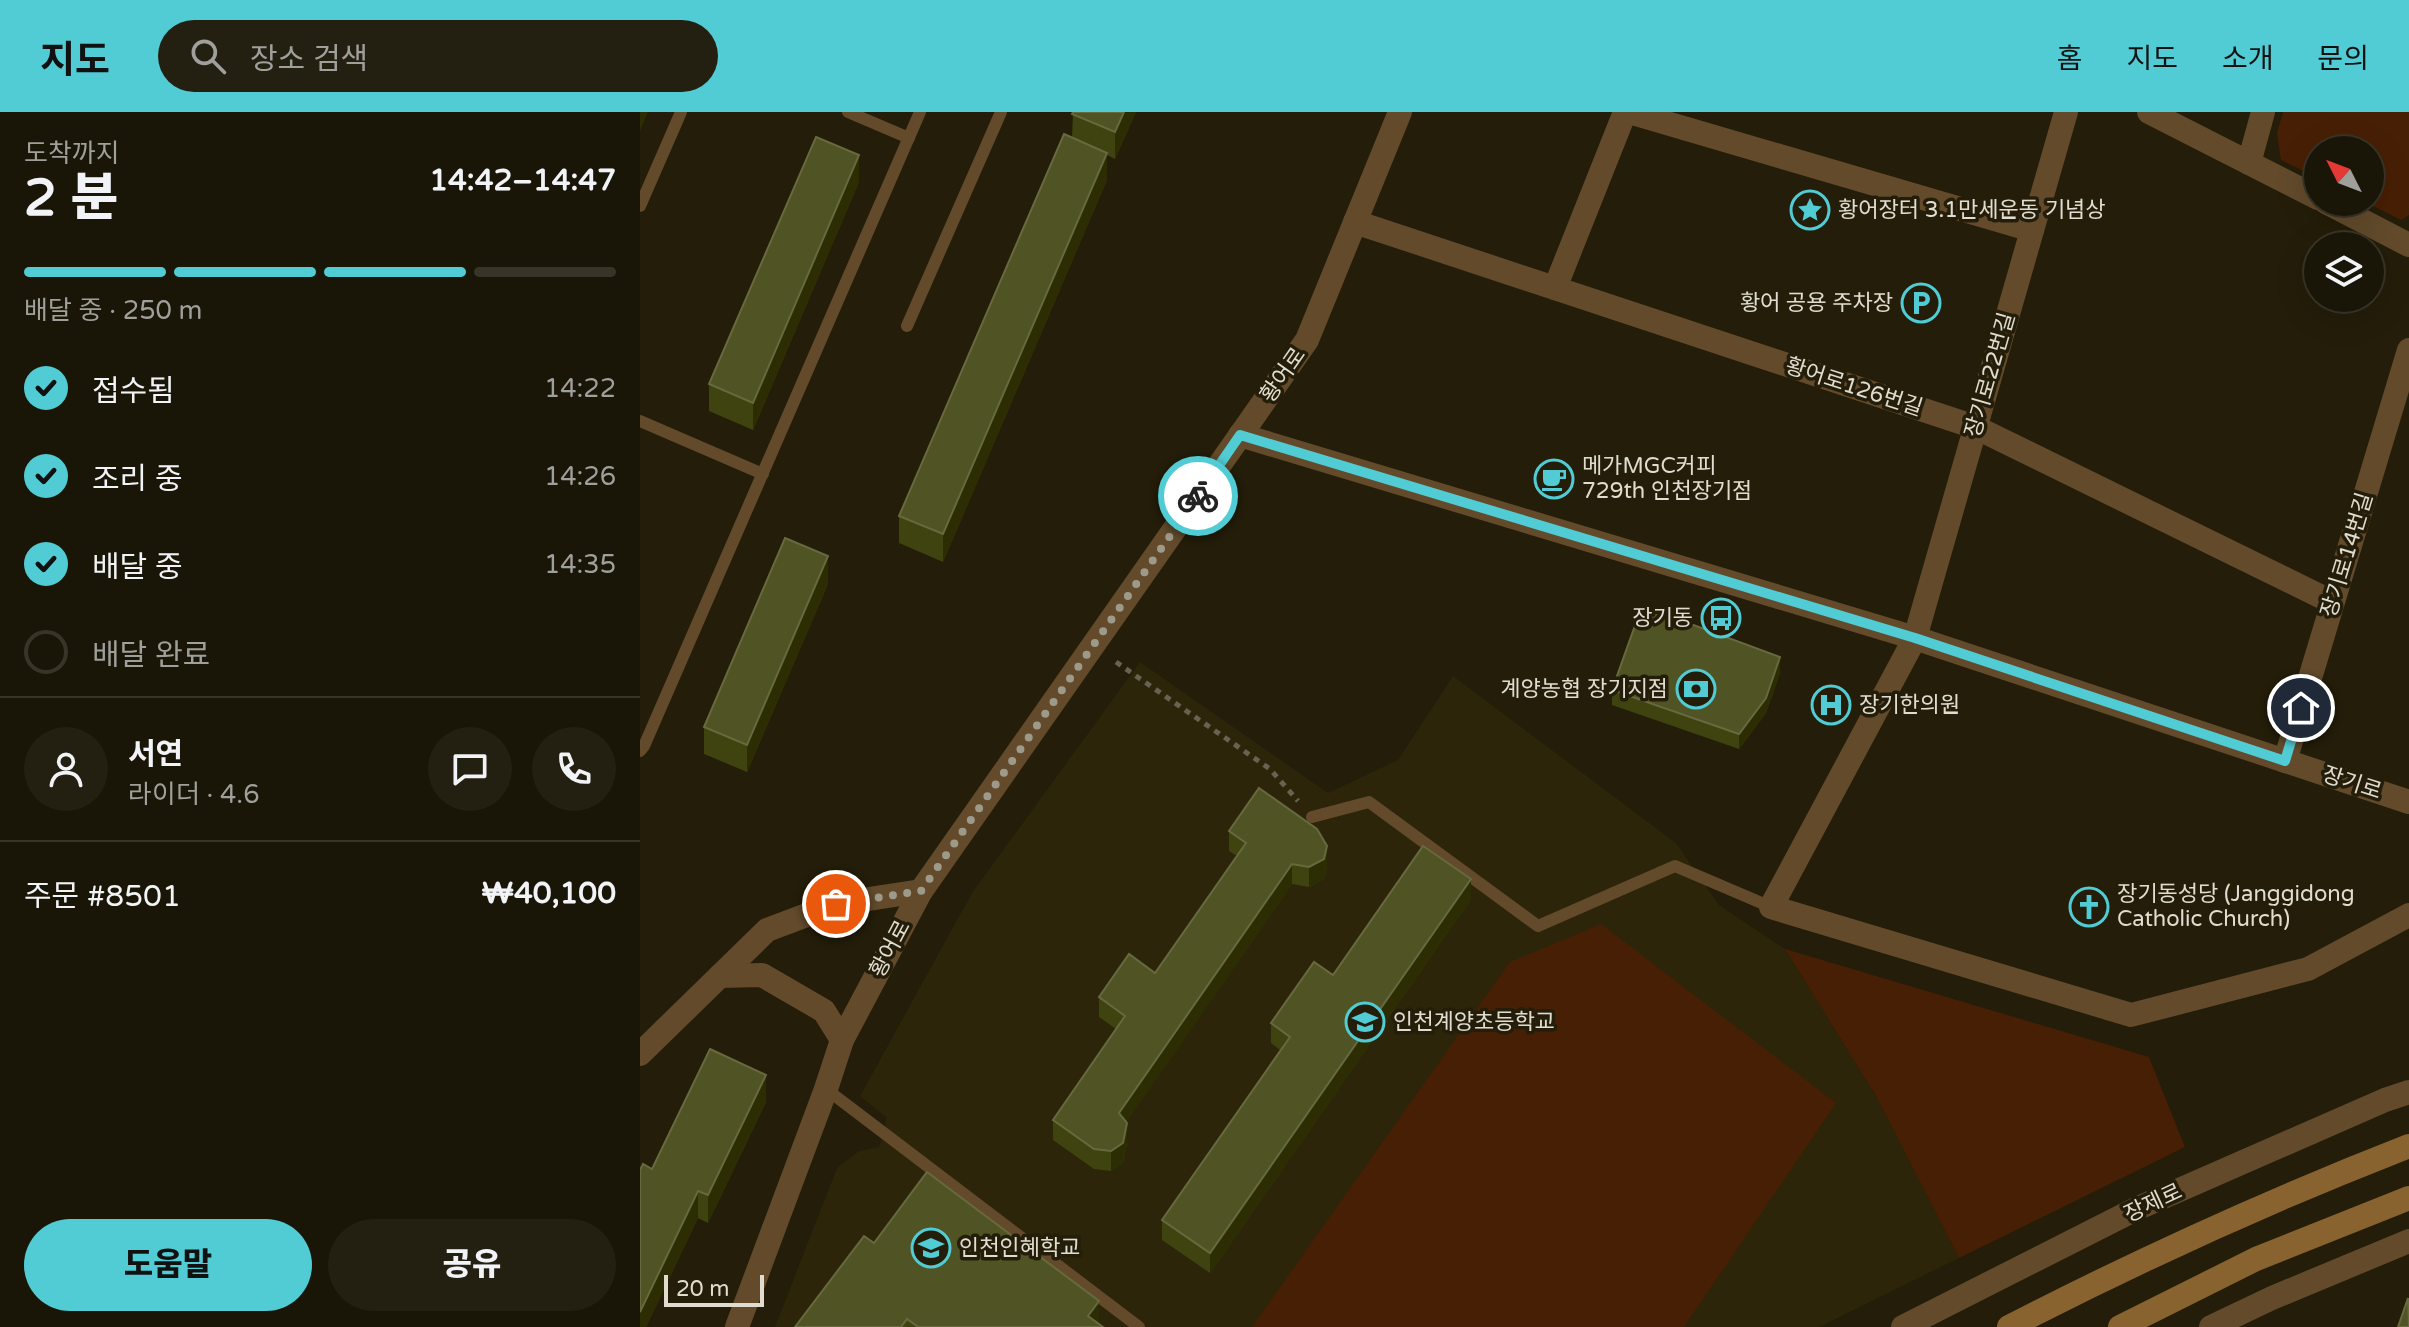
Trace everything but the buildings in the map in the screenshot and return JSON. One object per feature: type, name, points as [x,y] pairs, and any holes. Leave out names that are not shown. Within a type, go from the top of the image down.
[{"type":"main road","points":[[2009,1327],[2090,1285],[2333,1175],[2409,1146]]},
{"type":"main road","points":[[2120,1327],[2256,1259],[2409,1198]]},
{"type":"street","name":"황어로","points":[[737,1327],[842,1040],[921,891],[1307,340],[1400,112]]},
{"type":"street","points":[[1555,288],[1627,112],[2032,230]]},
{"type":"street","name":"장기로22번길","points":[[1771,907],[1915,638],[2066,112]]},
{"type":"street","points":[[2149,112],[2304,191]]},
{"type":"street","points":[[2249,163],[2263,112]]},
{"type":"street","points":[[2353,216],[2409,245]]},
{"type":"street","name":"황어로126번길","points":[[1355,222],[1975,427],[2332,602]]},
{"type":"street","name":"장기로14번길","points":[[2285,761],[2409,350]]},
{"type":"street","name":"장기로","points":[[1240,435],[1915,638],[2409,802]]},
{"type":"street","points":[[640,1054],[767,930],[836,904],[921,891]]},
{"type":"street","points":[[1771,907],[2131,1015],[2308,969],[2409,915]]},
{"type":"street","points":[[720,976],[762,975],[824,1011],[842,1040]]},
{"type":"street","name":"장제로","points":[[1903,1327],[2136,1209],[2409,1092]]},
{"type":"street","points":[[2211,1327],[2409,1241]]},
{"type":"lane","points":[[640,206],[681,112]]},
{"type":"lane","points":[[848,112],[909,138]]},
{"type":"lane","points":[[640,751],[920,112]]},
{"type":"lane","points":[[907,326],[1001,112]]},
{"type":"lane","points":[[640,421],[763,474]]},
{"type":"lane","points":[[1312,817],[1369,802],[1538,926],[1675,866],[1771,907]]},
{"type":"lane","points":[[826,1089],[1139,1327]]},
{"type":"path","points":[[1093,646],[1270,769],[1312,817]]},
{"type":"shaded area","points":[[2283,112],[2409,112],[2409,215],[2401,220],[2384,212],[2384,136],[2304,136],[2304,171],[2281,160],[2277,133]]},
{"type":"shaded area","name":"인천계양초등학교","points":[[1140,662],[1328,793],[1398,760],[1453,676],[1676,843],[1719,905],[1785,949],[1876,1096],[1959,1258],[1819,1327],[775,1327],[837,1168],[859,1151],[879,1147],[887,1118],[860,1096],[972,893]]},
{"type":"shaded area","points":[[1601,924],[1836,1103],[1684,1327],[1252,1327],[1510,962]]},
{"type":"shaded area","points":[[1785,949],[2149,1057],[2185,1147],[1959,1258],[1876,1096]]},
{"type":"way so far","points":[[836,904],[921,891],[1198,496]]},
{"type":"place","name":"황어장터 3.1만세운동 기념상","points":[[1810,210]]},
{"type":"place","name":"황어 공용 주차장","points":[[1921,303]]},
{"type":"place","name":"메가MGC커피 729th 인천장기점","points":[[1554,479]]},
{"type":"place","name":"장기동","points":[[1721,618]]},
{"type":"place","name":"계양농협 장기지점","points":[[1696,689]]},
{"type":"place","name":"장기한의원","points":[[1831,705]]},
{"type":"place","name":"장기동성당 (Janggidong Catholic Church)","points":[[2089,907]]},
{"type":"place","name":"인천계양초등학교","points":[[1365,1022]]},
{"type":"place","name":"인천인혜학교","points":[[931,1248]]},
{"type":"route","points":[[1198,496],[1240,435],[1915,638],[2285,761],[2301,708]]}]
